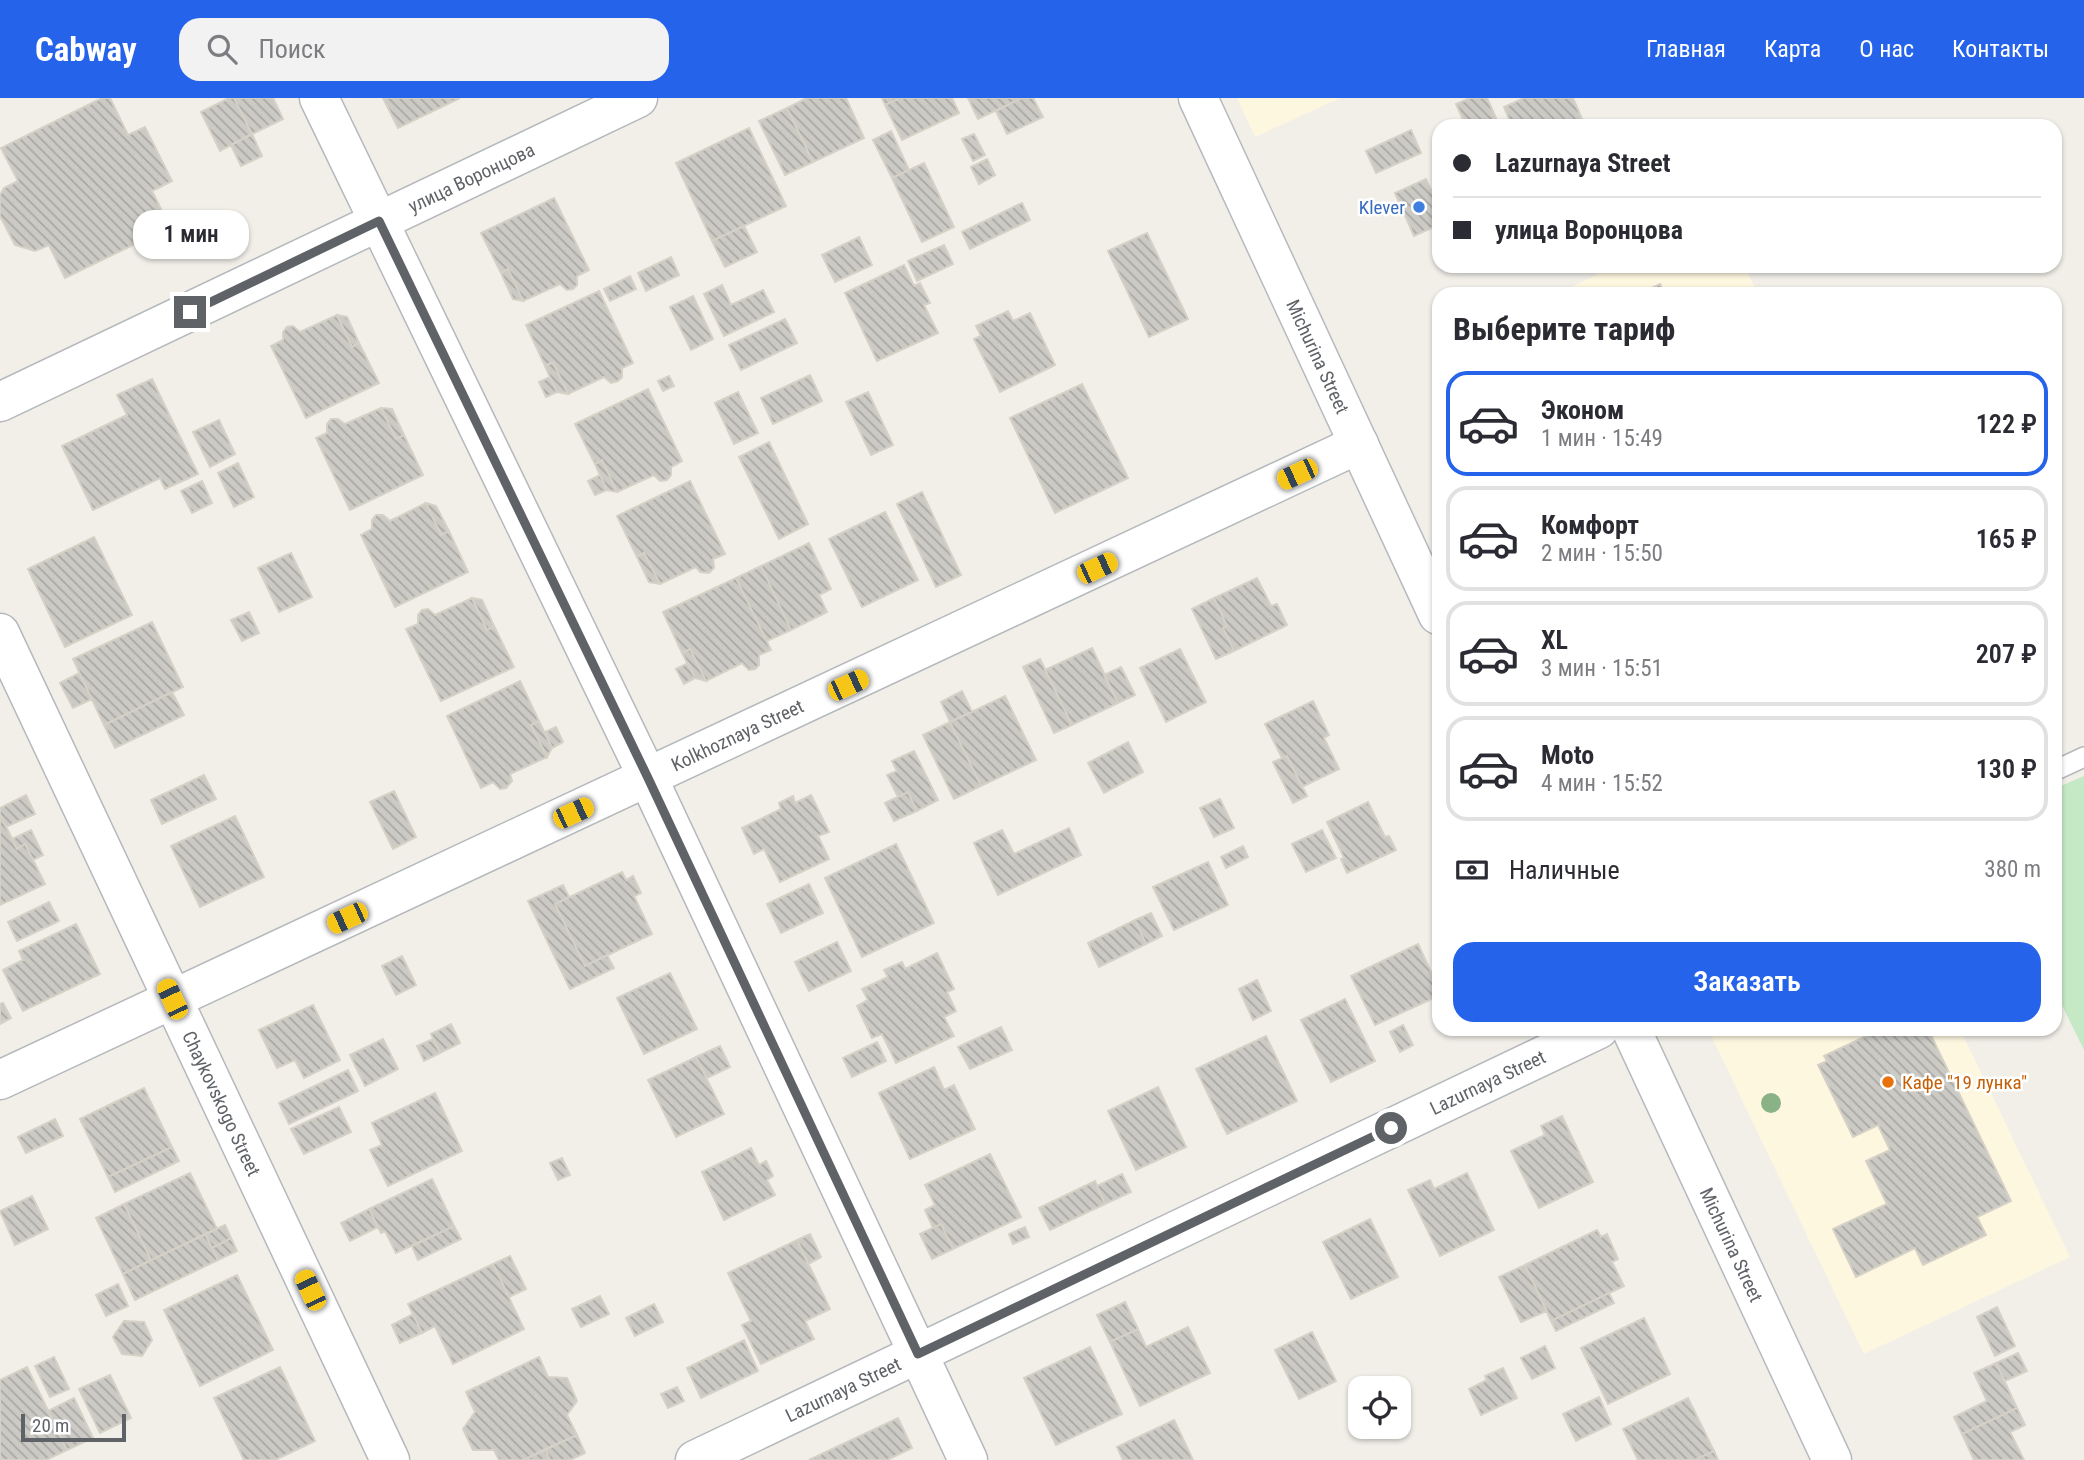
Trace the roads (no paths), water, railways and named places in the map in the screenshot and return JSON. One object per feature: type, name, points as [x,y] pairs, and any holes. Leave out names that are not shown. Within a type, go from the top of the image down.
[{"type":"street","points":[[319,98],[648,778],[968,1460]]},
{"type":"street","name":"улица Воронцова","points":[[0,402],[638,98]]},
{"type":"street","name":"Michurina Street","points":[[1198,98],[1432,602]]},
{"type":"street","name":"Kolkhoznaya Street","points":[[0,1080],[1359,444]]},
{"type":"street","name":"Chaykovskogo Street","points":[[0,633],[390,1460]]},
{"type":"street","name":"Lazurnaya Street","points":[[695,1460],[1584,1036]]},
{"type":"street","name":"Michurina Street","points":[[1634,1036],[1832,1460]]},
{"type":"lane","points":[[2062,767],[2084,757]]},
{"type":"place","name":"Klever","points":[[1419,207]]},
{"type":"place","name":"Кафе \"19 лунка\"","points":[[1888,1082]]}]
